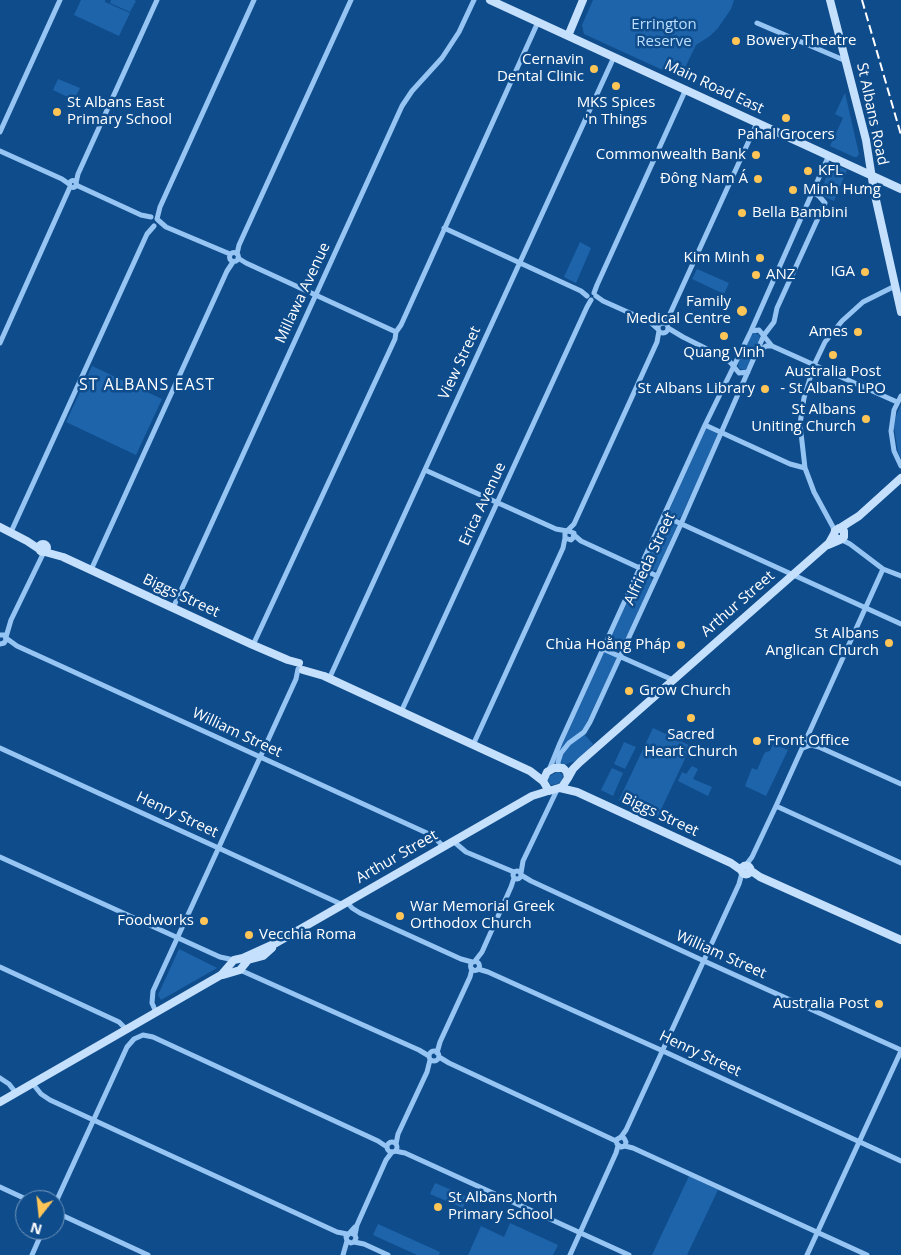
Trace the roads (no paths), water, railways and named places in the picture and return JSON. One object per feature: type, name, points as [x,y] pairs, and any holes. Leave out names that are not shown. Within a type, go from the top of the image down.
[{"type":"street","points":[[0,132],[60,0]]},
{"type":"street","points":[[0,343],[157,0]]},
{"type":"street","points":[[11,532],[254,0]]},
{"type":"street","points":[[91,570],[351,0]]},
{"type":"street","name":"Millawa Avenue","points":[[173,608],[402,106],[412,91],[442,58],[459,32],[474,0]]},
{"type":"street","name":"Main Road East","points":[[490,0],[901,189]]},
{"type":"street","points":[[568,36],[583,0]]},
{"type":"street","name":"St Albans Road","points":[[830,0],[866,140],[871,176],[901,312]]},
{"type":"street","points":[[253,645],[391,343],[395,339],[394,331],[401,322],[538,22]]},
{"type":"street","points":[[756,22],[846,61]]},
{"type":"street","name":"View Street","points":[[329,678],[614,57]]},
{"type":"street","name":"Erica Avenue","points":[[401,712],[686,90]]},
{"type":"street","points":[[473,745],[657,342],[659,342],[663,329],[757,122]]},
{"type":"street","points":[[0,151],[394,331]]},
{"type":"street","name":"Alfrieda Street","points":[[548,771],[705,425],[751,331],[829,155]]},
{"type":"street","name":"Alfrieda Street","points":[[561,768],[558,761],[561,753],[569,743],[587,728],[681,524],[764,335],[774,322],[777,308],[825,203],[812,192]]},
{"type":"street","points":[[444,228],[683,337],[725,358],[739,373],[748,372]]},
{"type":"street","points":[[895,286],[864,302],[842,321],[825,342],[814,365],[804,398],[800,424],[805,468],[814,492],[828,517],[840,534],[855,548],[883,569],[901,576]]},
{"type":"street","points":[[751,331],[759,330],[772,346],[897,402]]},
{"type":"street","points":[[757,353],[766,346],[772,346]]},
{"type":"street","points":[[725,358],[734,356],[741,351]]},
{"type":"street","points":[[900,464],[894,451],[891,431],[897,402],[901,396]]},
{"type":"street","points":[[705,425],[790,464],[805,468]]},
{"type":"street","points":[[425,470],[657,576]]},
{"type":"street","points":[[840,534],[897,484],[901,478]]},
{"type":"street","points":[[664,516],[901,624]]},
{"type":"street","name":"Biggs Street","points":[[0,527],[43,549],[530,771],[543,781]]},
{"type":"street","name":"Arthur Street","points":[[568,779],[573,769],[580,762],[792,574],[840,534]]},
{"type":"street","points":[[3,640],[10,620],[43,549]]},
{"type":"street","points":[[570,1255],[883,569]]},
{"type":"street","name":"William Street","points":[[3,640],[429,834],[436,838],[444,847]]},
{"type":"street","points":[[603,648],[673,680]]},
{"type":"street","points":[[156,1012],[152,1003],[152,994],[301,667]]},
{"type":"street","points":[[809,734],[819,747]]},
{"type":"street","points":[[802,748],[810,746],[819,747],[901,784]]},
{"type":"street","name":"Henry Street","points":[[0,748],[345,903],[356,911],[901,1161]]},
{"type":"street","name":"Arthur Street","points":[[561,768],[580,762]]},
{"type":"street","points":[[344,1253],[524,861],[554,790],[568,779],[567,772],[561,768],[548,771],[543,781],[554,790]]},
{"type":"street","name":"Biggs Street","points":[[530,771],[548,771]]},
{"type":"street","name":"Biggs Street","points":[[568,779],[577,792]]},
{"type":"street","name":"Arthur Street","points":[[532,796],[539,789],[543,781]]},
{"type":"street","name":"Biggs Street","points":[[554,790],[577,792],[901,940]]},
{"type":"street","name":"Arthur Street","points":[[0,1102],[237,965],[263,956],[276,943],[532,796],[554,790]]},
{"type":"street","points":[[776,806],[901,863]]},
{"type":"street","name":"William Street","points":[[453,841],[466,852],[901,1051]]},
{"type":"street","points":[[0,857],[867,1255]]},
{"type":"street","points":[[0,967],[119,1022],[126,1029]]},
{"type":"street","points":[[61,1190],[127,1047],[134,1039],[140,1036],[153,1037],[629,1255]]},
{"type":"street","points":[[807,1255],[901,1051]]},
{"type":"street","points":[[0,1078],[9,1084],[16,1093]]},
{"type":"street","points":[[33,1084],[44,1097],[388,1255]]},
{"type":"street","points":[[0,1187],[15,1194]]},
{"type":"street","points":[[65,1217],[148,1255]]},
{"type":"street","points":[[32,1255],[39,1240]]},
{"type":"railway","points":[[862,0],[901,135]]},
{"type":"place","name":"Bowery Theatre","points":[[736,41]]},
{"type":"place","name":"Cernavin Dental Clinic","points":[[594,69]]},
{"type":"place","name":"MKS Spices 'n Things","points":[[616,86]]},
{"type":"place","name":"St Albans East Primary School","points":[[57,112]]},
{"type":"place","name":"Pahal Grocers","points":[[786,118]]},
{"type":"place","name":"Commonwealth Bank","points":[[756,155]]},
{"type":"place","name":"KFL","points":[[808,171]]},
{"type":"place","name":"Đông Nam Á","points":[[758,179]]},
{"type":"place","name":"Minh Hưng","points":[[793,190]]},
{"type":"place","name":"Bella Bambini","points":[[742,213]]},
{"type":"place","name":"Kim Minh","points":[[760,258]]},
{"type":"place","name":"IGA","points":[[865,272]]},
{"type":"place","name":"ANZ","points":[[756,275]]},
{"type":"place","name":"Family Medical Centre","points":[[742,311]]},
{"type":"place","name":"Ames","points":[[858,332]]},
{"type":"place","name":"Quang Vinh","points":[[724,336]]},
{"type":"place","name":"Australia Post - St Albans LPO","points":[[833,355]]},
{"type":"place","name":"St Albans Library","points":[[765,389]]},
{"type":"place","name":"St Albans Uniting Church","points":[[866,419]]},
{"type":"place","name":"St Albans Anglican Church","points":[[889,643]]},
{"type":"place","name":"Chùa Hoằng Pháp","points":[[681,645]]},
{"type":"place","name":"Grow Church","points":[[629,691]]},
{"type":"place","name":"Sacred Heart Church","points":[[691,718]]},
{"type":"place","name":"Front Office","points":[[757,741]]},
{"type":"place","name":"War Memorial Greek Orthodox Church","points":[[400,916]]},
{"type":"place","name":"Foodworks","points":[[204,921]]},
{"type":"place","name":"Vecchia Roma","points":[[249,935]]},
{"type":"place","name":"Australia Post","points":[[879,1004]]},
{"type":"place","name":"St Albans North Primary School","points":[[438,1207]]},
{"type":"district","name":"ST ALBANS EAST","points":[[147,385]]},
{"type":"park label","name":"Errington Reserve","points":[[664,34]]}]
